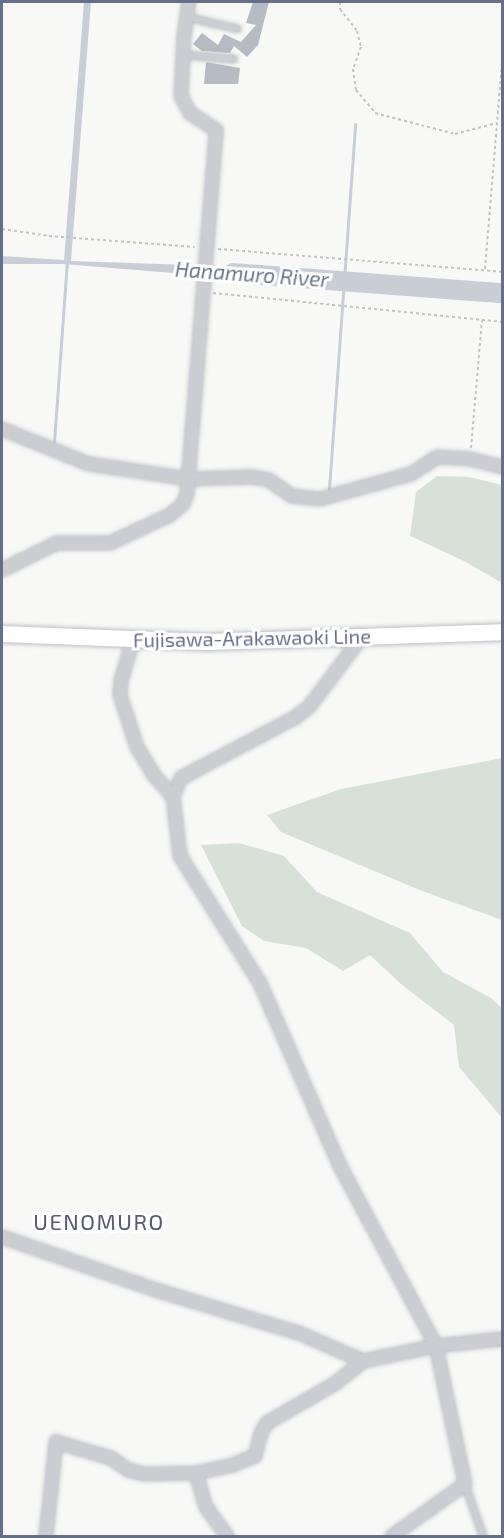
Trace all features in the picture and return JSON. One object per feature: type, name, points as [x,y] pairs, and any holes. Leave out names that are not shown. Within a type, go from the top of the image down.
[{"type":"main road","name":"Fujisawa-Arakawaoki Line","points":[[2,634],[208,642],[502,636]]},
{"type":"street","points":[[2,570],[57,543],[110,543],[170,515],[183,504],[189,479],[216,130],[190,113],[181,96],[189,2]]},
{"type":"street","points":[[2,429],[88,464],[189,479],[252,477],[269,480],[292,496],[320,499],[411,474],[437,457],[470,459],[502,467]]},
{"type":"street","points":[[361,638],[310,706],[296,717],[181,778],[173,797],[180,856],[260,983],[340,1166],[436,1346],[465,1484],[392,1536]]},
{"type":"street","points":[[133,640],[123,672],[120,695],[137,747],[153,774],[173,797]]},
{"type":"street","points":[[2,1237],[159,1291],[301,1334],[363,1361]]},
{"type":"street","points":[[46,1536],[56,1442],[111,1458],[128,1470],[144,1474],[196,1473],[230,1466],[255,1456],[261,1433],[267,1423],[336,1383],[363,1361],[436,1346],[502,1339]]},
{"type":"street","points":[[196,1473],[206,1507],[227,1536]]},
{"type":"lane","points":[[187,17],[238,29]]},
{"type":"lane","points":[[183,55],[234,59]]},
{"type":"lane","points":[[465,1484],[483,1536]]},
{"type":"path","points":[[340,2],[340,9],[357,31],[361,47],[353,69],[356,90],[375,113],[455,134],[497,123]]},
{"type":"path","points":[[485,270],[502,60]]},
{"type":"path","points":[[2,229],[74,237]]},
{"type":"path","points":[[340,259],[502,272]]},
{"type":"path","points":[[205,290],[502,322]]},
{"type":"path","points":[[470,459],[482,320]]},
{"type":"shaded area","points":[[437,476],[469,477],[502,485],[502,583],[464,561],[410,536],[416,492]]},
{"type":"shaded area","points":[[502,758],[502,920],[422,891],[281,832],[267,815],[341,789]]},
{"type":"shaded area","points":[[239,843],[284,856],[317,892],[410,933],[443,972],[491,998],[502,1008],[502,1118],[459,1067],[454,1025],[401,984],[370,955],[343,971],[306,948],[264,941],[242,926],[201,845]]},
{"type":"water","points":[[84,2],[91,2],[71,261],[190,265],[259,272],[258,280],[63,264],[2,264],[2,256],[64,260]]},
{"type":"building","points":[[253,2],[269,2],[258,45],[247,57],[234,46],[230,53],[202,51],[193,44],[202,33],[218,45],[224,34],[241,42],[256,25],[246,23]]},
{"type":"building","points":[[206,62],[240,68],[238,84],[204,84]]},
{"type":"waterway","points":[[329,489],[355,124]]},
{"type":"waterway","points":[[54,442],[67,260]]},
{"type":"waterway","name":"Hanamuro River","points":[[233,273],[502,293]]},
{"type":"district","name":"UENOMURO","points":[[99,1222]]}]
